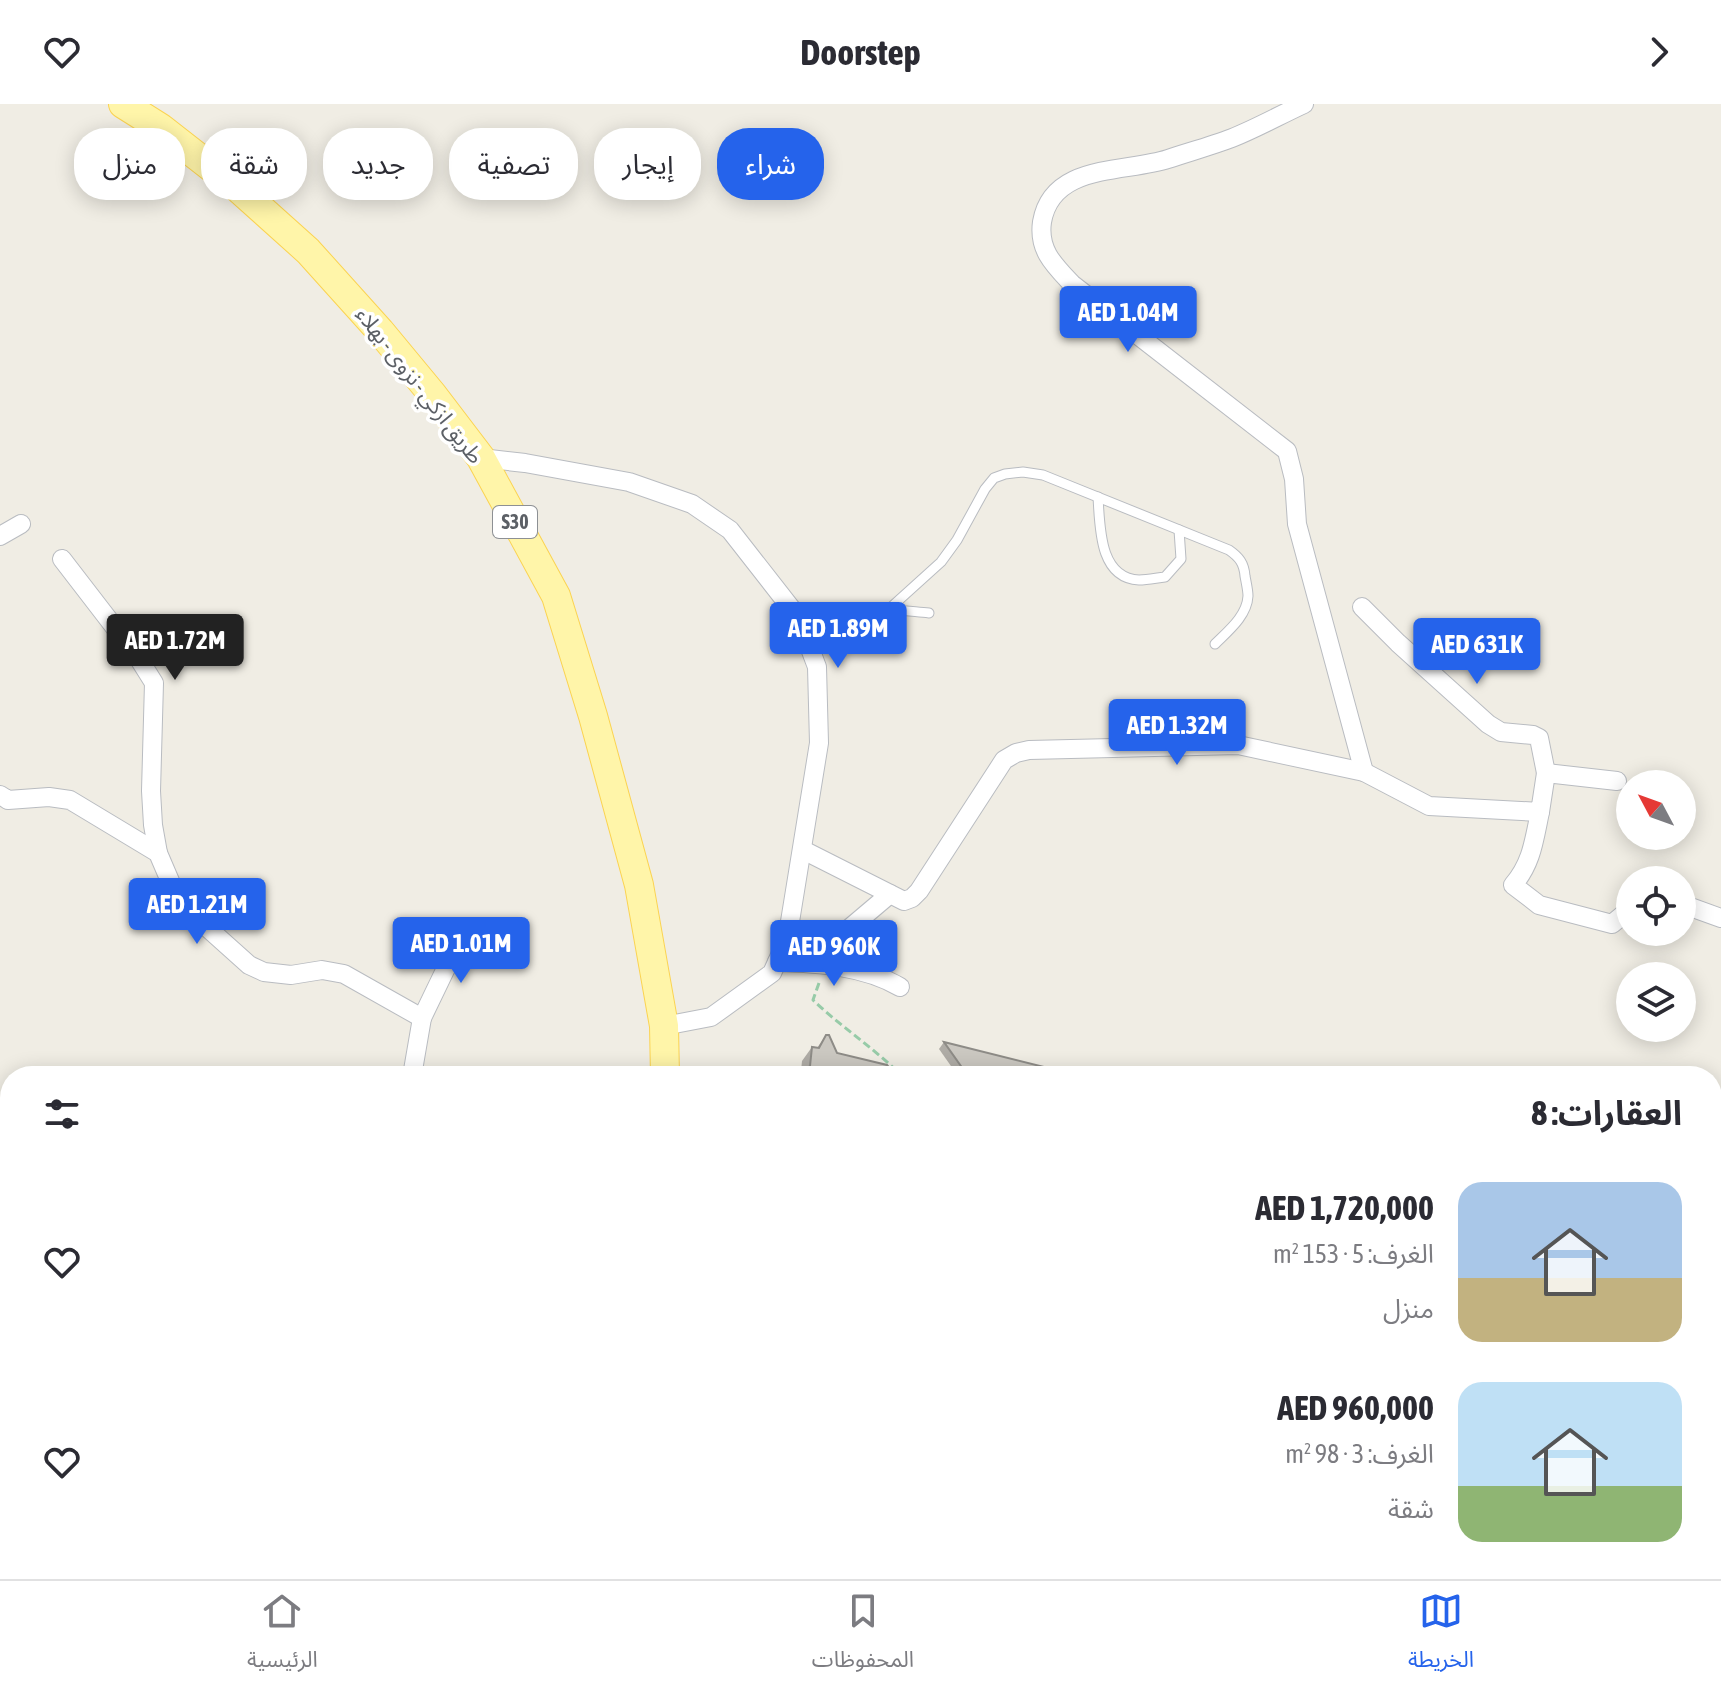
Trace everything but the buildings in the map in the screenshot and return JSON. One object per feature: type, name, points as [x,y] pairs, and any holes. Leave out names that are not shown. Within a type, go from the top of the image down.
[{"type":"main road","name":"طريق ازكي - نزوى - بهلاء","points":[[123,104],[161,128],[228,180],[308,251],[389,341],[481,458],[556,596],[593,716],[639,885],[664,1026],[665,1066]]},
{"type":"street","points":[[1304,104],[1233,138],[1153,164],[1088,174],[1061,186],[1045,208],[1040,235],[1051,262],[1072,284],[1287,451],[1294,479],[1297,524],[1364,772]]},
{"type":"street","points":[[481,458],[629,482],[692,504],[730,530],[798,617],[817,667],[819,743],[787,940],[772,973],[711,1017],[664,1026]]},
{"type":"street","points":[[0,536],[21,524]]},
{"type":"street","points":[[62,559],[154,683],[153,825],[158,853],[176,895],[191,913],[249,965],[264,972],[291,975],[322,970],[344,974],[422,1018]]},
{"type":"street","points":[[1362,607],[1488,724],[1501,732],[1539,738],[1546,773],[1540,812],[1532,852],[1524,873],[1513,885],[1539,905],[1612,924],[1616,921]]},
{"type":"street","points":[[803,850],[904,901],[912,898],[995,771],[1004,760],[1029,750],[1238,745],[1364,772],[1429,806],[1540,812]]},
{"type":"street","points":[[1546,773],[1616,781]]},
{"type":"street","points":[[0,795],[8,800],[49,797],[70,800],[158,853]]},
{"type":"street","points":[[838,938],[890,894]]},
{"type":"street","points":[[1696,909],[1721,918]]},
{"type":"street","points":[[414,1066],[422,1018],[462,935]]},
{"type":"street","points":[[777,962],[826,965],[874,976],[900,987]]},
{"type":"lane","points":[[889,609],[941,562],[994,478],[1023,472],[1043,475],[1238,556],[1244,567],[1248,597],[1244,611],[1215,644]]},
{"type":"lane","points":[[1098,497],[1101,541],[1111,564],[1120,575],[1136,580],[1165,577],[1181,559],[1179,530]]},
{"type":"lane","points":[[798,617],[846,607],[929,613]]},
{"type":"path","points":[[826,965],[813,1000],[892,1066]]}]
